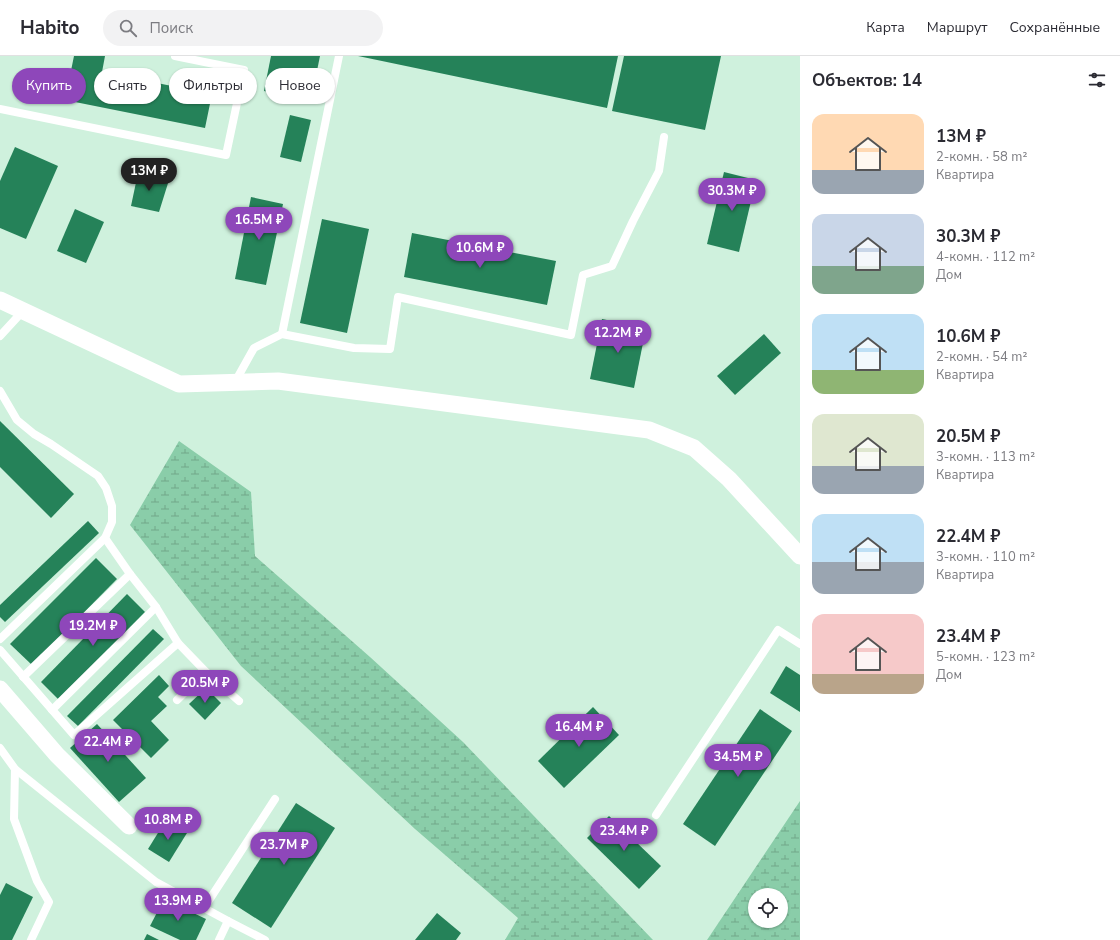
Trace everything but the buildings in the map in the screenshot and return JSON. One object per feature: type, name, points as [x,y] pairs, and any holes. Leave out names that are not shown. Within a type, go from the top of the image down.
[{"type":"street","points":[[0,300],[179,384],[278,381],[649,430],[694,448],[729,479],[800,556]]},
{"type":"street","points":[[0,689],[57,755],[129,826]]},
{"type":"lane","points":[[0,109],[226,155],[244,70],[175,56]]},
{"type":"lane","points":[[282,334],[339,56]]},
{"type":"lane","points":[[234,382],[254,348],[282,334],[354,348],[390,349],[398,297],[571,335],[583,275],[612,266],[632,221],[659,171],[664,137]]},
{"type":"lane","points":[[0,336],[23,311]]},
{"type":"lane","points":[[0,391],[17,420],[34,434],[98,476],[106,488],[112,506],[112,522],[105,538],[0,639]]},
{"type":"lane","points":[[105,538],[130,574],[156,607],[178,643],[206,672],[239,701]]},
{"type":"lane","points":[[23,677],[130,574]]},
{"type":"lane","points":[[52,710],[156,607]]},
{"type":"lane","points":[[656,815],[778,630],[800,644]]},
{"type":"lane","points":[[0,650],[74,736],[178,643]]},
{"type":"lane","points":[[177,700],[206,672]]},
{"type":"lane","points":[[0,748],[16,769],[156,882],[265,940]]},
{"type":"lane","points":[[16,769],[14,820],[37,881],[50,902],[31,940]]},
{"type":"lane","points":[[204,908],[275,799]]},
{"type":"lane","points":[[219,940],[228,921]]},
{"type":"green space","points":[[179,441],[251,492],[255,556],[370,657],[463,742],[653,940],[505,940],[518,918],[415,829],[241,666],[130,525]]},
{"type":"green space","points":[[800,801],[800,940],[707,940]]}]
